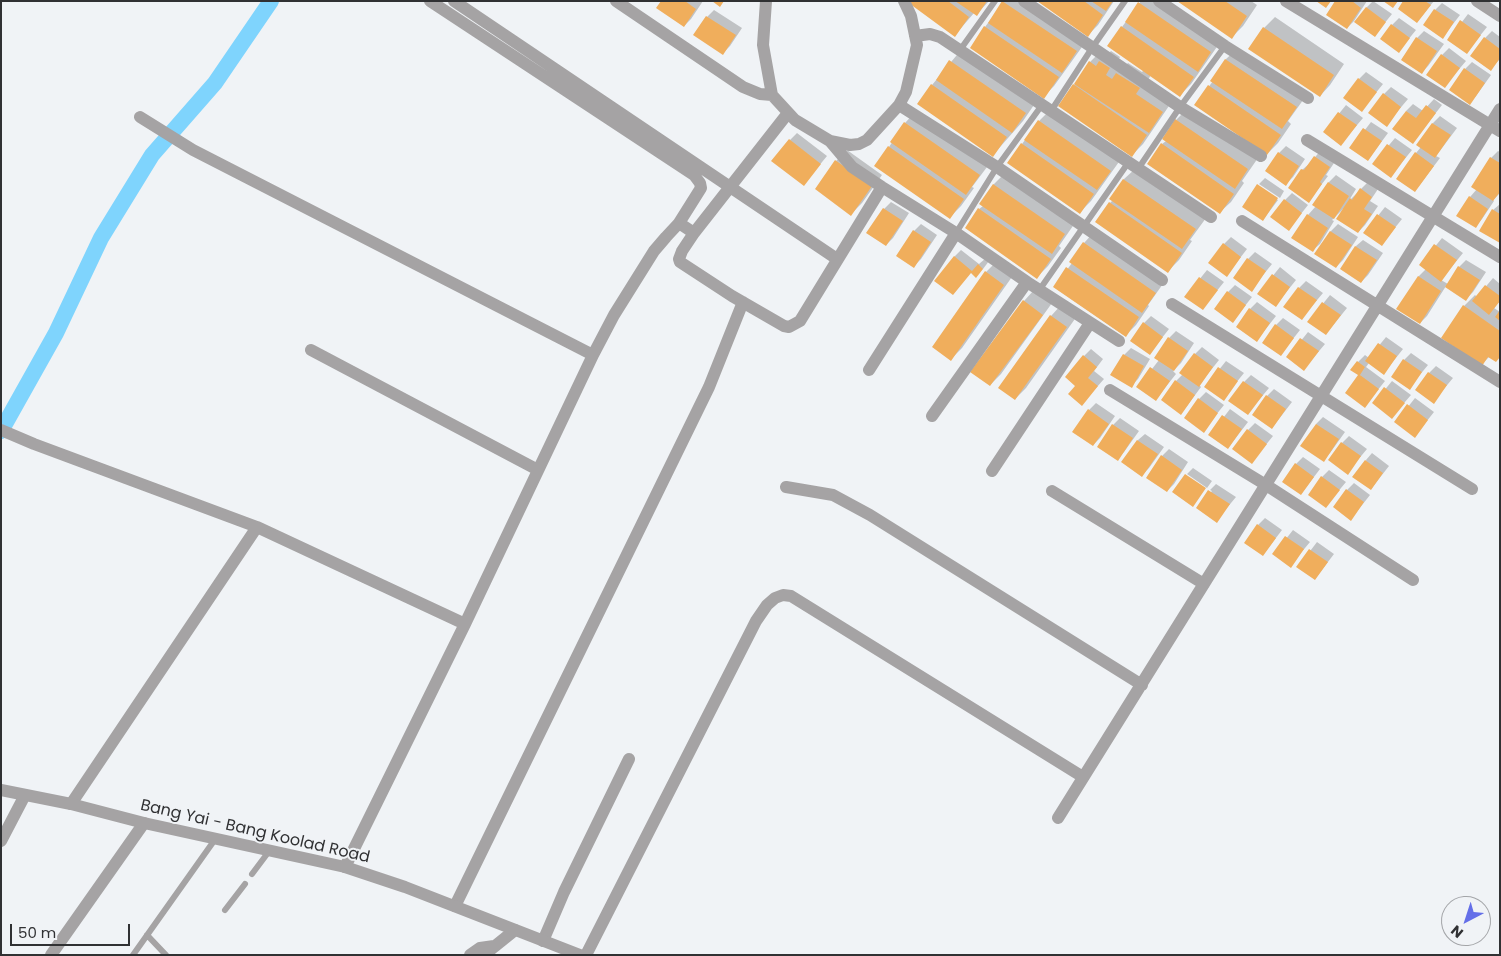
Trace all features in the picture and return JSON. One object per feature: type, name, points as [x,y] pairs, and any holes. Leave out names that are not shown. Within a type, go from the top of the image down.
[{"type":"street","points":[[345,867],[465,624],[593,355],[614,315],[654,251],[679,222],[701,188],[694,175],[430,1]]},
{"type":"street","points":[[454,1],[837,259]]},
{"type":"street","points":[[616,1],[744,87],[760,94],[772,95]]},
{"type":"street","points":[[766,1],[763,45],[772,95],[795,120],[830,140],[850,144],[859,144],[867,140],[900,105],[906,92],[917,45],[911,16],[904,1]]},
{"type":"street","points":[[1024,1],[1180,107],[1261,156]]},
{"type":"street","points":[[1159,1],[1224,46],[1308,98]]},
{"type":"street","points":[[1286,1],[1495,128]]},
{"type":"street","points":[[1477,1],[1500,16]]},
{"type":"street","points":[[915,36],[930,34],[940,37],[1211,217]]},
{"type":"street","points":[[900,105],[997,167],[1162,280]]},
{"type":"street","points":[[1058,818],[1433,216],[1495,128],[1500,109]]},
{"type":"street","points":[[788,113],[694,233],[682,251],[680,262],[784,326],[793,326],[800,321],[882,187]]},
{"type":"street","points":[[140,117],[177,142],[593,355]]},
{"type":"street","points":[[830,140],[852,167],[1119,341]]},
{"type":"street","points":[[1307,140],[1500,257]]},
{"type":"street","points":[[1242,221],[1500,382]]},
{"type":"street","points":[[679,222],[694,233]]},
{"type":"street","points":[[869,370],[956,233]]},
{"type":"street","points":[[932,416],[1027,282]]},
{"type":"street","points":[[455,906],[709,387],[743,302]]},
{"type":"street","points":[[1172,304],[1472,489]]},
{"type":"street","points":[[992,471],[1090,323]]},
{"type":"street","points":[[311,350],[538,470]]},
{"type":"street","points":[[1110,390],[1266,485],[1413,580]]},
{"type":"street","points":[[1,430],[257,527],[465,624]]},
{"type":"street","points":[[786,487],[833,495],[870,515],[1142,685]]},
{"type":"street","points":[[1052,491],[1204,584]]},
{"type":"street","points":[[71,804],[257,527]]},
{"type":"street","points":[[586,955],[756,621],[767,604],[783,594],[791,596],[1083,776]]},
{"type":"street","points":[[543,941],[564,892],[629,759]]},
{"type":"street","name":"Bang Yai - Bang Koolad Road","points":[[1,790],[71,804],[144,823],[345,867],[405,887],[580,955]]},
{"type":"street","points":[[1,841],[25,795]]},
{"type":"street","points":[[51,955],[144,823]]},
{"type":"street","points":[[470,955],[480,948],[489,950],[514,930]]},
{"type":"lane","points":[[960,50],[995,1]]},
{"type":"lane","points":[[956,233],[997,167],[1046,108],[1125,1]]},
{"type":"lane","points":[[1040,289],[1085,226],[1180,107],[1224,46]]},
{"type":"lane","points":[[133,955],[216,838]]},
{"type":"lane","points":[[252,874],[270,850]]},
{"type":"lane","points":[[225,910],[245,884]]},
{"type":"lane","points":[[147,935],[166,955]]},
{"type":"building","points":[[661,1],[685,1],[696,9],[684,27],[656,8]]},
{"type":"building","points":[[712,1],[724,1],[720,7]]},
{"type":"building","points":[[906,1],[948,1],[969,17],[955,37]]},
{"type":"building","points":[[955,1],[987,1],[977,16]]},
{"type":"building","points":[[1002,1],[1077,51],[1062,73],[988,23]]},
{"type":"building","points":[[1037,1],[1084,1],[1103,15],[1088,37]]},
{"type":"building","points":[[1091,1],[1113,1],[1106,11]]},
{"type":"building","points":[[1177,1],[1225,1],[1247,16],[1232,39]]},
{"type":"building","points":[[1316,1],[1331,1],[1326,8]]},
{"type":"building","points":[[1335,1],[1352,1],[1361,8],[1347,29],[1326,15]]},
{"type":"building","points":[[1383,1],[1398,1],[1393,8]]},
{"type":"building","points":[[1403,1],[1425,1],[1431,5],[1417,23],[1398,9]]},
{"type":"building","points":[[1138,2],[1211,52],[1198,72],[1125,22]]},
{"type":"building","points":[[1366,7],[1386,22],[1375,37],[1354,22]]},
{"type":"building","points":[[1434,9],[1454,22],[1443,39],[1423,25]]},
{"type":"building","points":[[706,16],[736,35],[723,55],[693,35]]},
{"type":"building","points":[[1460,20],[1481,35],[1467,54],[1447,40]]},
{"type":"building","points":[[1391,24],[1410,38],[1399,53],[1380,39]]},
{"type":"building","points":[[984,26],[1059,77],[1044,99],[970,48]]},
{"type":"building","points":[[1121,26],[1194,77],[1180,97],[1107,46]]},
{"type":"building","points":[[1263,27],[1334,75],[1320,97],[1248,49]]},
{"type":"building","points":[[1416,37],[1437,51],[1422,74],[1401,60]]},
{"type":"building","points":[[1484,37],[1500,49],[1500,58],[1491,71],[1470,56]]},
{"type":"building","points":[[1441,54],[1460,68],[1445,88],[1426,75]]},
{"type":"building","points":[[1225,59],[1297,107],[1282,129],[1210,81]]},
{"type":"building","points":[[949,60],[1026,113],[1012,133],[936,80]]},
{"type":"building","points":[[1089,61],[1096,66],[1099,61],[1110,68],[1106,75],[1112,79],[1116,73],[1140,88],[1136,94],[1163,112],[1149,133],[1074,84]]},
{"type":"building","points":[[1464,68],[1485,83],[1470,105],[1449,90]]},
{"type":"building","points":[[1358,78],[1377,92],[1362,112],[1343,98]]},
{"type":"building","points":[[931,84],[1007,137],[993,157],[917,104]]},
{"type":"building","points":[[1073,84],[1147,135],[1132,157],[1058,106]]},
{"type":"building","points":[[1208,85],[1281,135],[1267,155],[1194,105]]},
{"type":"building","points":[[1383,93],[1401,107],[1387,127],[1368,113]]},
{"type":"building","points":[[1426,105],[1436,113],[1413,144],[1392,129],[1406,111],[1416,118]]},
{"type":"building","points":[[1338,112],[1357,125],[1341,146],[1323,132]]},
{"type":"building","points":[[1175,119],[1248,169],[1235,189],[1162,139]]},
{"type":"building","points":[[1038,120],[1111,171],[1097,190],[1024,140]]},
{"type":"building","points":[[904,122],[980,175],[966,195],[890,142]]},
{"type":"building","points":[[1432,123],[1451,135],[1435,158],[1416,145]]},
{"type":"building","points":[[1363,128],[1382,141],[1368,161],[1349,148]]},
{"type":"building","points":[[789,139],[821,164],[804,186],[771,161]]},
{"type":"building","points":[[1021,143],[1094,194],[1080,214],[1007,163]]},
{"type":"building","points":[[1161,143],[1234,194],[1220,214],[1147,164]]},
{"type":"building","points":[[1387,144],[1406,157],[1391,178],[1372,164]]},
{"type":"building","points":[[888,146],[964,199],[950,219],[874,166]]},
{"type":"building","points":[[1278,152],[1299,166],[1286,186],[1265,171]]},
{"type":"building","points":[[1415,152],[1434,166],[1415,192],[1396,179]]},
{"type":"building","points":[[1314,156],[1330,167],[1320,182],[1322,184],[1309,203],[1288,188],[1301,169],[1304,170]]},
{"type":"building","points":[[1490,157],[1500,163],[1500,192],[1493,201],[1471,187]]},
{"type":"building","points":[[835,160],[872,186],[851,216],[815,189]]},
{"type":"building","points":[[1123,179],[1196,229],[1182,249],[1109,199]]},
{"type":"building","points":[[1328,182],[1349,196],[1334,219],[1312,205]]},
{"type":"building","points":[[993,184],[1065,234],[1052,254],[979,204]]},
{"type":"building","points":[[1257,184],[1278,198],[1263,221],[1242,207]]},
{"type":"building","points":[[1360,188],[1372,197],[1364,209],[1372,214],[1358,233],[1336,219],[1350,198],[1352,200]]},
{"type":"building","points":[[1469,196],[1488,209],[1476,228],[1456,216]]},
{"type":"building","points":[[1284,199],[1302,213],[1289,231],[1270,217]]},
{"type":"building","points":[[1109,202],[1182,253],[1168,273],[1095,222]]},
{"type":"building","points":[[883,208],[903,221],[886,246],[866,233]]},
{"type":"building","points":[[978,208],[1051,259],[1037,279],[965,228]]},
{"type":"building","points":[[1492,209],[1500,214],[1500,243],[1479,231]]},
{"type":"building","points":[[1307,214],[1328,228],[1313,252],[1291,238]]},
{"type":"building","points":[[1377,214],[1396,227],[1382,246],[1363,233]]},
{"type":"building","points":[[913,230],[931,242],[914,268],[896,256]]},
{"type":"building","points":[[1330,231],[1352,245],[1336,268],[1314,254]]},
{"type":"building","points":[[1083,242],[1156,293],[1142,313],[1069,262]]},
{"type":"building","points":[[1223,243],[1241,257],[1227,277],[1208,263]]},
{"type":"building","points":[[1434,244],[1457,260],[1441,282],[1419,265]]},
{"type":"building","points":[[1355,246],[1377,260],[1361,283],[1340,269]]},
{"type":"building","points":[[954,256],[972,271],[978,264],[983,269],[976,278],[971,273],[953,295],[934,281]]},
{"type":"building","points":[[1247,258],[1266,271],[1252,292],[1233,278]]},
{"type":"building","points":[[1458,266],[1480,280],[1466,301],[1445,287]]},
{"type":"building","points":[[1066,267],[1139,317],[1126,337],[1053,287]]},
{"type":"building","points":[[985,271],[1004,285],[951,361],[932,347]]},
{"type":"building","points":[[1272,274],[1290,287],[1276,307],[1257,294]]},
{"type":"building","points":[[1418,276],[1441,291],[1420,324],[1396,309]]},
{"type":"building","points":[[1199,277],[1218,290],[1203,310],[1184,297]]},
{"type":"building","points":[[1485,285],[1500,296],[1500,301],[1489,315],[1472,301]]},
{"type":"building","points":[[1298,287],[1317,300],[1302,320],[1283,307]]},
{"type":"building","points":[[1227,291],[1246,305],[1233,323],[1214,309]]},
{"type":"building","points":[[1023,300],[1043,315],[990,386],[970,372]]},
{"type":"building","points":[[1322,302],[1341,315],[1326,335],[1307,322]]},
{"type":"building","points":[[1463,305],[1500,331],[1500,357],[1496,362],[1488,357],[1482,366],[1441,338]]},
{"type":"building","points":[[1249,308],[1270,323],[1257,342],[1236,327]]},
{"type":"building","points":[[1500,310],[1500,321],[1495,317]]},
{"type":"building","points":[[1050,315],[1067,327],[1015,400],[998,388]]},
{"type":"building","points":[[1143,322],[1163,337],[1150,355],[1130,341]]},
{"type":"building","points":[[1275,324],[1294,338],[1281,356],[1262,343]]},
{"type":"building","points":[[1168,337],[1188,351],[1174,371],[1154,358]]},
{"type":"building","points":[[1300,338],[1319,351],[1304,371],[1286,357]]},
{"type":"building","points":[[1378,343],[1397,356],[1384,375],[1365,361]]},
{"type":"building","points":[[1194,353],[1213,367],[1199,387],[1179,373]]},
{"type":"building","points":[[1123,354],[1144,366],[1132,388],[1110,375]]},
{"type":"building","points":[[1083,355],[1097,367],[1088,378],[1098,386],[1082,406],[1068,394],[1075,386],[1065,377]]},
{"type":"building","points":[[1403,359],[1422,372],[1410,390],[1391,377]]},
{"type":"building","points":[[1357,361],[1365,367],[1360,375],[1379,389],[1365,408],[1345,393],[1358,375],[1350,370]]},
{"type":"building","points":[[1150,367],[1170,381],[1156,401],[1136,387]]},
{"type":"building","points":[[1218,367],[1238,381],[1224,401],[1204,387]]},
{"type":"building","points":[[1428,372],[1447,385],[1434,404],[1415,390]]},
{"type":"building","points":[[1175,380],[1195,395],[1181,415],[1161,400]]},
{"type":"building","points":[[1243,381],[1263,395],[1248,415],[1228,401]]},
{"type":"building","points":[[1384,387],[1405,403],[1392,419],[1372,403]]},
{"type":"building","points":[[1266,395],[1286,409],[1272,429],[1252,415]]},
{"type":"building","points":[[1198,398],[1218,413],[1204,433],[1184,418]]},
{"type":"building","points":[[1407,404],[1428,420],[1415,438],[1394,422]]},
{"type":"building","points":[[1088,409],[1109,424],[1093,446],[1072,432]]},
{"type":"building","points":[[1222,415],[1242,429],[1228,449],[1208,435]]},
{"type":"building","points":[[1112,424],[1133,438],[1118,461],[1097,447]]},
{"type":"building","points":[[1316,424],[1339,439],[1324,462],[1300,446]]},
{"type":"building","points":[[1247,429],[1267,444],[1252,464],[1232,449]]},
{"type":"building","points":[[1137,440],[1158,454],[1142,477],[1121,462]]},
{"type":"building","points":[[1341,442],[1361,456],[1348,475],[1328,460]]},
{"type":"building","points":[[1161,455],[1182,470],[1167,492],[1146,478]]},
{"type":"building","points":[[1365,460],[1383,473],[1371,490],[1352,477]]},
{"type":"building","points":[[1295,463],[1314,477],[1301,495],[1282,482]]},
{"type":"building","points":[[1185,474],[1206,488],[1193,507],[1172,492]]},
{"type":"building","points":[[1321,476],[1340,490],[1326,508],[1308,495]]},
{"type":"building","points":[[1346,489],[1364,502],[1351,521],[1333,507]]},
{"type":"building","points":[[1208,490],[1230,504],[1217,523],[1196,508]]},
{"type":"building","points":[[1257,524],[1276,538],[1263,556],[1244,543]]},
{"type":"building","points":[[1285,536],[1304,549],[1291,568],[1272,554]]},
{"type":"building","points":[[1309,549],[1328,562],[1315,580],[1296,567]]},
{"type":"waterway","points":[[1,431],[56,333],[101,238],[152,155],[215,83],[271,1]]}]
